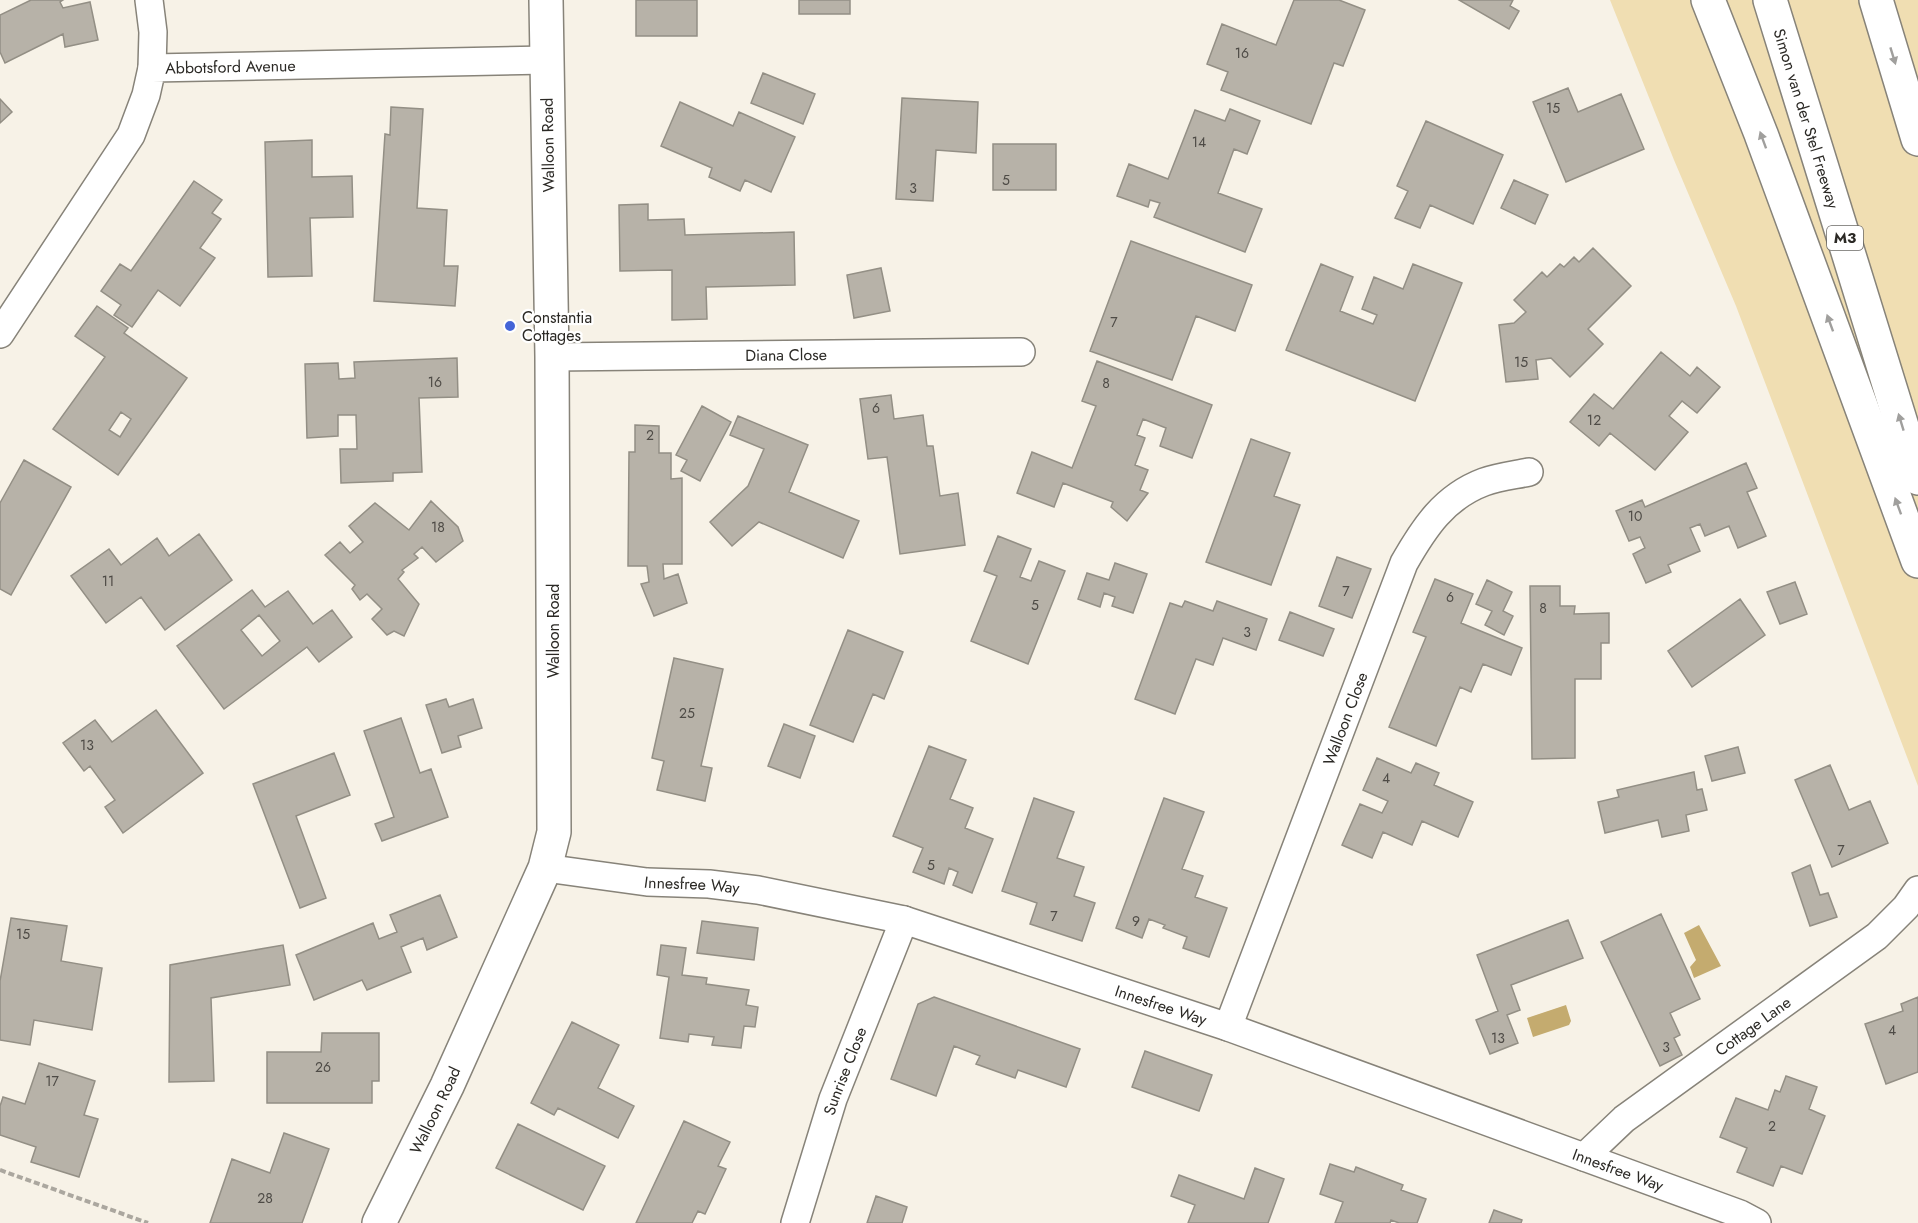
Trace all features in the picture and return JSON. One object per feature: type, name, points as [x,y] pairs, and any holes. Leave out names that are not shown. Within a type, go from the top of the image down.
[{"type":"main road","name":"Walloon Road","points":[[379,1223],[447,1086],[546,868],[554,832],[552,357],[546,0]]},
{"type":"main road","points":[[1708,0],[1761,134],[1918,561]]},
{"type":"main road","name":"Simon van der Stel Freeway","points":[[1770,0],[1918,478]]},
{"type":"main road","points":[[1876,0],[1918,139]]},
{"type":"street","points":[[149,0],[153,32],[152,68]]},
{"type":"street","name":"Abbotsford Avenue","points":[[0,334],[131,135],[146,96],[152,68],[547,60]]},
{"type":"street","name":"Diana Close","points":[[552,357],[1021,352]]},
{"type":"street","name":"Walloon Close","points":[[1228,1027],[1404,563],[1425,527],[1448,502],[1484,482],[1529,472]]},
{"type":"street","name":"Innesfree Way","points":[[546,868],[647,882],[709,884],[758,890],[904,920],[1228,1027],[1740,1214],[1757,1223]]},
{"type":"street","name":"Cottage Lane","points":[[1584,1157],[1624,1119],[1877,936],[1906,907],[1918,890]]},
{"type":"street","name":"Sunrise Close","points":[[795,1223],[833,1099],[904,920]]},
{"type":"path","points":[[0,1170],[148,1223]]},
{"type":"shaded area","points":[[1610,0],[1918,0],[1918,786],[1736,306]]},
{"type":"shaded area","points":[[1699,925],[1721,966],[1694,978],[1690,967],[1696,960],[1684,933]]},
{"type":"shaded area","points":[[1566,1005],[1571,1021],[1569,1025],[1533,1037],[1527,1018]]},
{"type":"building","points":[[31,0],[63,0],[60,2],[63,8],[90,2],[98,40],[65,47],[63,34],[5,63],[0,52],[0,15]]},
{"type":"building","points":[[636,0],[697,0],[697,36],[636,36]]},
{"type":"building","points":[[799,0],[850,0],[850,14],[799,14]]},
{"type":"building","points":[[1294,0],[1339,0],[1365,10],[1343,66],[1334,63],[1311,124],[1221,90],[1228,72],[1207,64],[1222,24],[1276,45]]},
{"type":"building","points":[[1459,0],[1513,0],[1510,6],[1519,11],[1509,29]]},
{"type":"building","points":[[763,73],[815,94],[803,124],[751,103]]},
{"type":"building","points":[[1568,88],[1578,112],[1621,94],[1644,149],[1566,182],[1533,102]]},
{"type":"building","points":[[902,98],[978,102],[976,153],[936,150],[933,201],[896,199]]},
{"type":"building","points":[[0,99],[12,112],[0,123]]},
{"type":"building","points":[[680,102],[733,126],[739,112],[795,137],[771,192],[745,180],[740,191],[709,177],[712,168],[661,146]]},
{"type":"building","points":[[391,107],[423,109],[417,208],[447,210],[444,266],[458,266],[455,306],[374,301],[385,134],[390,135]]},
{"type":"building","points":[[1230,109],[1260,121],[1247,154],[1234,149],[1218,193],[1262,209],[1245,252],[1154,217],[1160,203],[1150,200],[1148,207],[1117,196],[1129,164],[1168,179],[1195,110],[1225,121]]},
{"type":"building","points":[[1426,121],[1503,155],[1473,224],[1430,205],[1420,228],[1395,218],[1408,191],[1397,186]]},
{"type":"building","points":[[312,140],[312,177],[352,176],[353,217],[310,218],[312,276],[268,277],[265,142]]},
{"type":"building","points":[[993,144],[1056,144],[1056,190],[993,190]]},
{"type":"building","points":[[1514,180],[1548,195],[1535,224],[1501,208]]},
{"type":"building","points":[[194,181],[222,200],[212,213],[221,219],[200,248],[215,258],[180,306],[158,290],[132,327],[114,315],[121,305],[101,291],[120,264],[131,271]]},
{"type":"building","points":[[648,204],[648,220],[684,219],[685,235],[794,232],[795,285],[706,287],[707,319],[672,320],[672,270],[620,271],[619,205]]},
{"type":"building","points":[[1131,241],[1252,285],[1235,331],[1196,316],[1172,380],[1090,351]]},
{"type":"building","points":[[1593,248],[1631,286],[1588,329],[1603,344],[1570,377],[1551,358],[1536,360],[1538,379],[1506,382],[1499,325],[1514,323],[1526,312],[1514,300],[1542,272],[1547,277],[1560,264],[1564,267],[1574,257],[1579,262]]},
{"type":"building","points":[[1321,264],[1353,277],[1340,311],[1373,324],[1377,315],[1362,309],[1374,277],[1403,289],[1413,264],[1462,283],[1415,401],[1286,350]]},
{"type":"building","points":[[881,268],[890,311],[854,318],[847,275]]},
{"type":"building","points":[[97,306],[128,328],[124,333],[187,378],[118,475],[53,429],[105,357],[75,336]],"holes":[[[121,412],[131,419],[120,437],[109,430]]]},
{"type":"building","points":[[1661,352],[1690,376],[1697,367],[1720,387],[1697,413],[1682,401],[1669,416],[1688,432],[1655,470],[1610,433],[1599,446],[1570,422],[1594,394],[1613,409]]},
{"type":"building","points":[[457,358],[458,397],[419,398],[422,472],[393,473],[393,481],[341,483],[340,449],[357,449],[356,415],[338,415],[338,436],[307,438],[305,364],[338,363],[339,379],[355,378],[354,362]]},
{"type":"building","points":[[1097,361],[1212,405],[1192,458],[1160,446],[1166,428],[1143,419],[1137,435],[1145,438],[1135,465],[1148,470],[1140,490],[1148,493],[1127,521],[1111,507],[1113,502],[1063,483],[1054,507],[1017,493],[1032,452],[1072,468],[1096,406],[1082,401]]},
{"type":"building","points":[[891,395],[894,419],[923,415],[927,446],[933,446],[940,496],[958,493],[965,545],[900,554],[887,457],[868,459],[860,399]]},
{"type":"building","points":[[702,406],[731,422],[700,481],[681,471],[687,460],[676,455]]},
{"type":"building","points":[[738,416],[808,445],[789,492],[859,521],[843,558],[759,522],[732,546],[710,522],[748,486],[764,449],[730,435]]},
{"type":"building","points":[[635,425],[659,426],[659,453],[671,453],[671,479],[682,478],[682,564],[663,564],[664,579],[678,574],[687,603],[654,616],[641,584],[649,582],[647,566],[628,566],[629,452],[635,452]]},
{"type":"building","points":[[1251,439],[1290,453],[1274,496],[1300,505],[1271,585],[1206,562]]},
{"type":"building","points":[[24,460],[71,487],[11,595],[0,589],[0,503]]},
{"type":"building","points":[[1746,463],[1757,488],[1747,492],[1766,536],[1738,548],[1729,526],[1705,536],[1700,524],[1690,528],[1700,551],[1668,565],[1671,572],[1646,583],[1633,554],[1645,548],[1640,537],[1629,541],[1616,511],[1642,500],[1645,507]]},
{"type":"building","points":[[431,501],[458,527],[463,541],[436,562],[422,547],[414,554],[418,558],[402,570],[404,572],[398,579],[419,604],[404,636],[394,631],[387,635],[372,619],[382,609],[367,594],[360,600],[352,589],[355,585],[325,555],[340,542],[350,553],[363,542],[349,526],[375,503],[409,530]]},
{"type":"building","points":[[199,534],[232,580],[165,630],[141,597],[106,623],[71,576],[109,549],[121,565],[157,538],[169,556]]},
{"type":"building","points":[[998,536],[1031,549],[1020,577],[1031,581],[1039,561],[1065,571],[1028,664],[971,641],[997,576],[984,571]]},
{"type":"building","points":[[1337,557],[1371,569],[1352,618],[1319,606]]},
{"type":"building","points":[[1115,563],[1147,574],[1133,613],[1112,606],[1115,597],[1104,593],[1100,607],[1078,599],[1087,573],[1109,580]]},
{"type":"building","points":[[1435,579],[1473,594],[1461,623],[1522,648],[1511,675],[1483,664],[1471,692],[1460,687],[1436,746],[1389,727],[1426,637],[1413,632]]},
{"type":"building","points":[[1487,580],[1512,592],[1503,611],[1513,616],[1504,635],[1485,625],[1492,611],[1476,604]]},
{"type":"building","points":[[1795,582],[1807,614],[1780,624],[1767,592]]},
{"type":"building","points":[[1530,586],[1560,586],[1560,606],[1575,606],[1574,614],[1609,613],[1609,643],[1601,643],[1601,679],[1575,679],[1575,758],[1532,759]]},
{"type":"building","points":[[252,590],[265,607],[288,591],[313,624],[332,610],[352,637],[319,662],[307,647],[224,709],[177,646]],"holes":[[[259,615],[280,641],[262,656],[241,630]]]},
{"type":"building","points":[[1740,599],[1765,635],[1692,687],[1668,651]]},
{"type":"building","points":[[1185,601],[1213,611],[1217,601],[1267,619],[1256,650],[1223,638],[1213,665],[1196,659],[1175,714],[1135,699],[1170,603],[1182,607]]},
{"type":"building","points":[[1290,612],[1334,629],[1323,656],[1279,640]]},
{"type":"building","points":[[848,630],[903,652],[884,699],[873,694],[853,742],[810,725]]},
{"type":"building","points":[[674,658],[723,669],[701,766],[712,768],[705,801],[657,790],[664,761],[652,758]]},
{"type":"building","points":[[446,699],[449,707],[473,699],[482,728],[458,736],[461,747],[442,753],[426,705]]},
{"type":"building","points":[[156,710],[203,773],[123,833],[105,807],[115,800],[90,766],[84,771],[63,743],[95,720],[112,742]]},
{"type":"building","points":[[401,718],[420,773],[431,769],[448,817],[382,841],[375,824],[394,817],[364,731]]},
{"type":"building","points":[[784,724],[815,736],[800,778],[768,766]]},
{"type":"building","points":[[929,746],[966,760],[950,799],[973,808],[965,828],[993,839],[972,893],[953,885],[958,872],[949,868],[944,884],[913,872],[923,848],[893,836]]},
{"type":"building","points":[[1738,747],[1745,773],[1712,781],[1705,756]]},
{"type":"building","points":[[334,753],[350,795],[296,816],[326,898],[300,908],[253,784]]},
{"type":"building","points":[[1377,758],[1411,773],[1416,763],[1439,773],[1434,785],[1473,802],[1458,837],[1422,821],[1412,845],[1383,832],[1372,858],[1342,845],[1360,804],[1382,813],[1388,801],[1363,790]]},
{"type":"building","points":[[1830,765],[1849,810],[1870,801],[1888,843],[1832,867],[1795,780]]},
{"type":"building","points":[[1694,772],[1697,790],[1702,789],[1707,810],[1686,815],[1689,831],[1662,837],[1658,820],[1605,833],[1598,802],[1619,797],[1617,790]]},
{"type":"building","points":[[1034,798],[1074,812],[1057,858],[1084,867],[1074,896],[1095,903],[1082,941],[1030,924],[1037,903],[1002,891]]},
{"type":"building","points":[[1164,798],[1204,812],[1182,869],[1203,876],[1195,897],[1227,908],[1209,957],[1183,948],[1187,937],[1163,928],[1165,925],[1149,919],[1142,938],[1116,928]]},
{"type":"building","points":[[1810,865],[1820,895],[1828,893],[1837,917],[1810,926],[1792,873]]},
{"type":"building","points":[[440,895],[457,937],[427,950],[423,938],[401,947],[411,972],[367,990],[362,980],[314,1000],[296,955],[373,923],[379,939],[397,932],[390,915]]},
{"type":"building","points":[[1661,914],[1700,999],[1670,1013],[1680,1035],[1674,1038],[1682,1055],[1660,1066],[1601,942]]},
{"type":"building","points":[[11,918],[67,926],[61,961],[102,968],[92,1030],[34,1020],[30,1045],[0,1040],[0,981]]},
{"type":"building","points":[[1568,920],[1583,958],[1511,985],[1520,1010],[1507,1015],[1518,1043],[1490,1054],[1476,1020],[1498,1011],[1477,955]]},
{"type":"building","points":[[702,921],[758,928],[754,960],[697,953]]},
{"type":"building","points":[[283,945],[290,985],[211,998],[214,1081],[169,1082],[170,965]]},
{"type":"building","points":[[661,945],[686,948],[682,975],[707,978],[706,984],[749,990],[746,1005],[758,1007],[755,1027],[744,1026],[741,1048],[712,1045],[714,1037],[689,1034],[688,1042],[660,1038],[669,977],[657,975]]},
{"type":"building","points":[[934,997],[1080,1049],[1066,1087],[1018,1070],[1015,1078],[976,1064],[980,1056],[954,1046],[936,1096],[891,1079],[918,1004]]},
{"type":"building","points":[[1918,997],[1918,1072],[1886,1084],[1865,1024],[1903,1011],[1901,1004]]},
{"type":"building","points":[[572,1022],[619,1045],[598,1088],[634,1106],[618,1138],[558,1108],[554,1115],[531,1103]]},
{"type":"building","points":[[322,1033],[379,1033],[379,1081],[372,1081],[372,1103],[267,1103],[267,1052],[321,1052]]},
{"type":"building","points":[[1145,1051],[1212,1075],[1199,1111],[1132,1087]]},
{"type":"building","points":[[39,1063],[95,1081],[84,1115],[98,1119],[79,1177],[31,1162],[36,1147],[0,1135],[0,1106],[3,1097],[25,1104]]},
{"type":"building","points":[[1786,1076],[1817,1087],[1809,1109],[1825,1116],[1802,1174],[1781,1166],[1773,1186],[1737,1172],[1747,1148],[1720,1137],[1736,1098],[1768,1110],[1775,1090],[1780,1092]]},
{"type":"building","points":[[684,1121],[730,1142],[718,1166],[726,1169],[705,1214],[698,1211],[692,1223],[636,1223]]},
{"type":"building","points":[[518,1124],[605,1166],[583,1210],[496,1168]]},
{"type":"building","points":[[284,1133],[329,1149],[302,1223],[210,1223],[232,1159],[270,1173]]},
{"type":"building","points":[[1330,1164],[1354,1172],[1356,1167],[1403,1185],[1401,1190],[1426,1199],[1417,1223],[1399,1223],[1391,1220],[1390,1223],[1335,1223],[1343,1202],[1320,1194]]},
{"type":"building","points":[[1255,1168],[1284,1179],[1268,1223],[1188,1223],[1195,1205],[1171,1196],[1179,1175],[1244,1199]]},
{"type":"building","points":[[876,1196],[907,1207],[902,1223],[867,1223]]},
{"type":"building","points":[[1494,1210],[1522,1220],[1521,1223],[1489,1223]]},
{"type":"place","name":"Constantia Cottages","points":[[510,326]]}]
